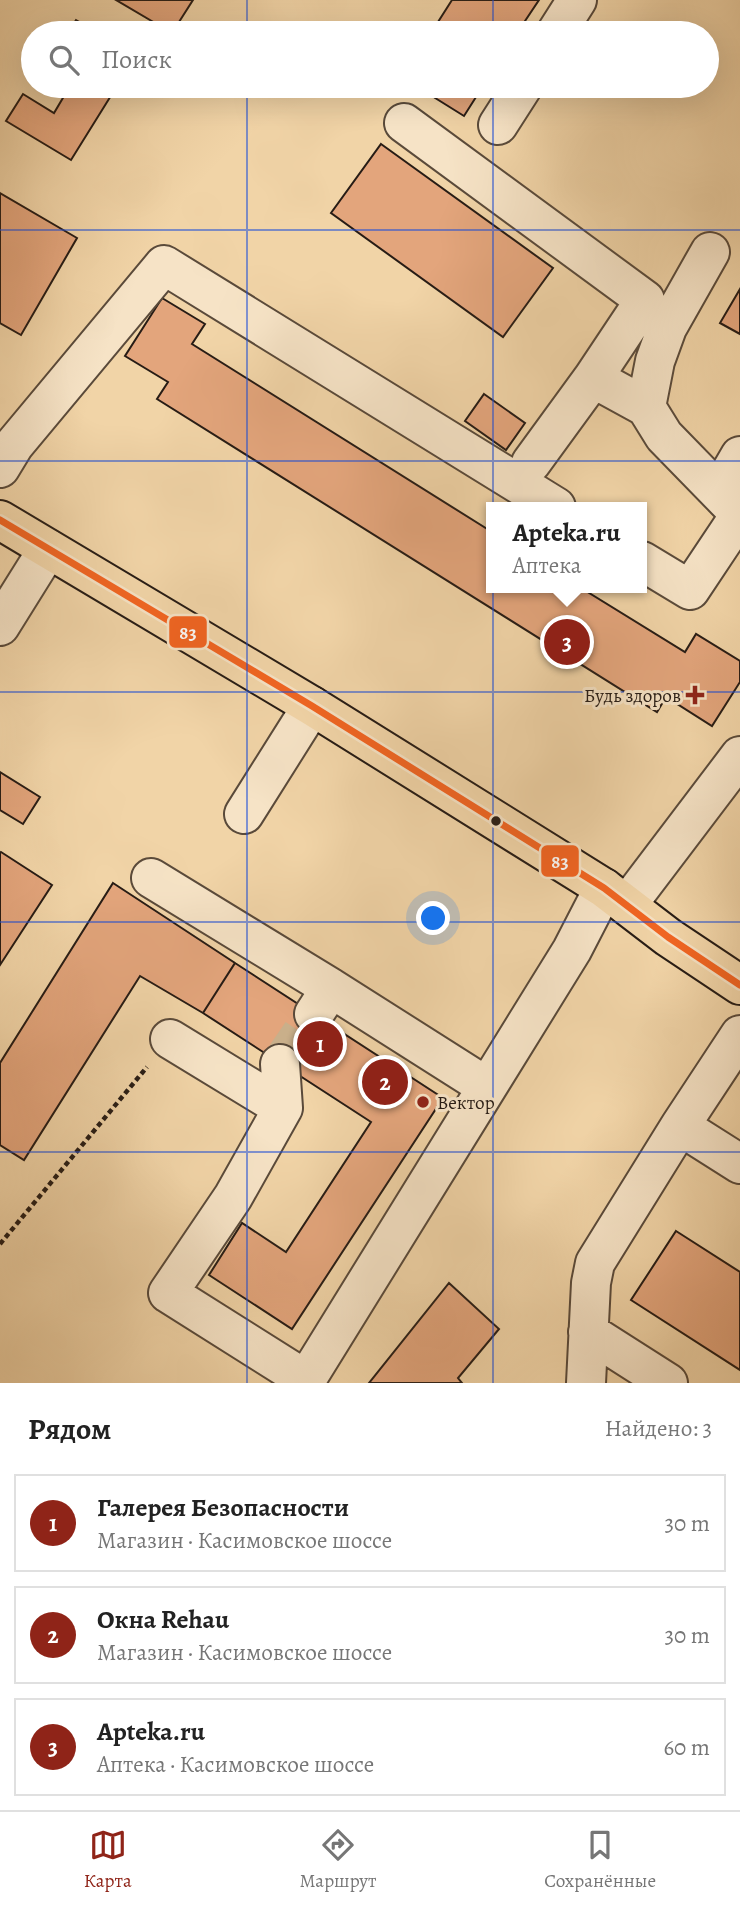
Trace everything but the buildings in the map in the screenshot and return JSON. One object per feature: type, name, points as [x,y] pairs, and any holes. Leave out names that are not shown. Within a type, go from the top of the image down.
[{"type":"main road","points":[[0,520],[312,706],[615,897],[668,937],[740,985]]},
{"type":"street","points":[[564,21],[577,0]]},
{"type":"street","points":[[498,125],[515,98]]},
{"type":"street","points":[[404,123],[645,300],[531,463]]},
{"type":"street","points":[[646,407],[654,361],[667,328],[710,252]]},
{"type":"street","points":[[0,468],[14,445],[164,265],[547,502]]},
{"type":"street","points":[[593,378],[646,407],[664,436],[733,507]]},
{"type":"street","points":[[647,564],[690,590],[733,507],[740,456]]},
{"type":"street","points":[[0,625],[48,549]]},
{"type":"street","points":[[244,814],[312,706]]},
{"type":"street","points":[[280,1064],[284,1108],[233,1197],[168,1293],[306,1380],[572,950],[615,897],[740,756]]},
{"type":"street","points":[[151,878],[322,1001],[487,1087]]},
{"type":"street","points":[[586,1383],[591,1283],[599,1255],[740,1035]]},
{"type":"street","points":[[170,1039],[284,1108]]},
{"type":"street","points":[[680,1126],[740,1164]]},
{"type":"street","points":[[588,1332],[668,1383]]},
{"type":"path","points":[[0,1244],[170,1039]]},
{"type":"tunnel","points":[[280,1064],[314,1014]]},
{"type":"transit line","name":"83","points":[[0,520],[312,706],[604,888],[668,937],[740,985]]},
{"type":"place","name":"Apteka.ru","points":[[567,642]]},
{"type":"place","name":"Будь здоров","points":[[695,695]]},
{"type":"place","name":"Галерея Безопасности","points":[[320,1044]]},
{"type":"place","name":"Окна Rehau","points":[[385,1082]]},
{"type":"place","name":"Вектор","points":[[423,1102]]}]
